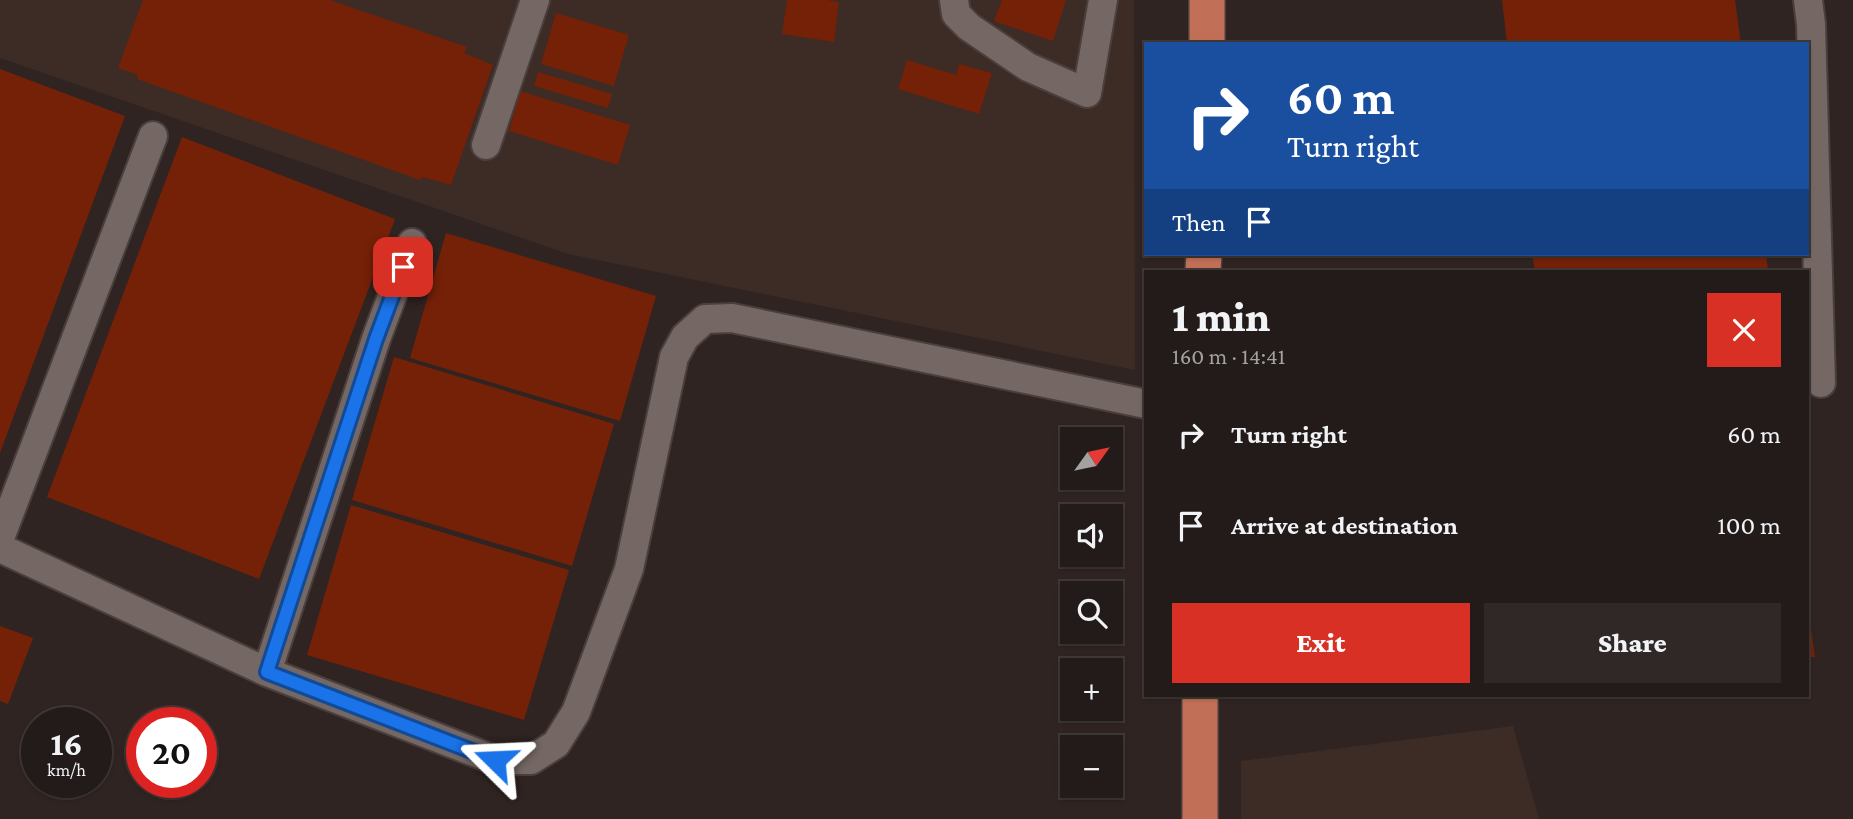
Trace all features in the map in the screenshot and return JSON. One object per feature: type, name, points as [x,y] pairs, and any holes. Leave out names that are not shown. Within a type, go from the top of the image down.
[{"type":"main road","points":[[1207,0],[1207,42]]},
{"type":"main road","points":[[1200,697],[1200,819]]},
{"type":"lane","points":[[485,145],[535,0]]},
{"type":"lane","points":[[954,0],[956,13],[969,27],[1028,67],[1087,93],[1103,0]]},
{"type":"lane","points":[[1808,0],[1821,383]]},
{"type":"lane","points":[[0,538],[153,136]]},
{"type":"lane","points":[[267,672],[376,339],[412,243]]},
{"type":"lane","points":[[0,548],[267,672],[495,760],[531,760],[556,744],[576,712],[629,569],[674,357],[685,337],[705,319],[732,318],[1144,404]]},
{"type":"shaded area","points":[[0,0],[1134,0],[1135,370],[568,254],[0,58]]},
{"type":"shaded area","points":[[1513,726],[1539,819],[1241,819],[1241,761]]},
{"type":"building","points":[[143,0],[330,0],[467,47],[464,53],[493,65],[451,185],[422,177],[420,180],[137,79],[138,75],[118,68]]},
{"type":"building","points":[[787,0],[839,2],[834,42],[782,34]]},
{"type":"building","points":[[1002,0],[1066,0],[1053,41],[994,21]]},
{"type":"building","points":[[1502,0],[1735,0],[1741,42],[1507,42]]},
{"type":"building","points":[[556,13],[629,35],[614,86],[541,64]]},
{"type":"building","points":[[907,60],[956,75],[959,64],[992,73],[979,114],[898,89]]},
{"type":"building","points":[[0,69],[125,116],[0,453]]},
{"type":"building","points":[[538,72],[612,94],[608,108],[534,86]]},
{"type":"building","points":[[520,91],[630,125],[618,165],[509,131]]},
{"type":"building","points":[[182,137],[395,219],[259,579],[47,497]]},
{"type":"building","points":[[446,233],[656,296],[620,421],[410,358]]},
{"type":"building","points":[[1532,256],[1766,256],[1768,270],[1535,270]]},
{"type":"building","points":[[394,357],[614,424],[572,566],[352,500]]},
{"type":"building","points":[[351,505],[569,570],[524,720],[307,655]]},
{"type":"building","points":[[1809,615],[1815,657],[1809,657]]},
{"type":"building","points":[[0,626],[33,638],[8,704],[0,701]]},
{"type":"route","points":[[403,267],[376,339],[267,672],[495,760]]}]
